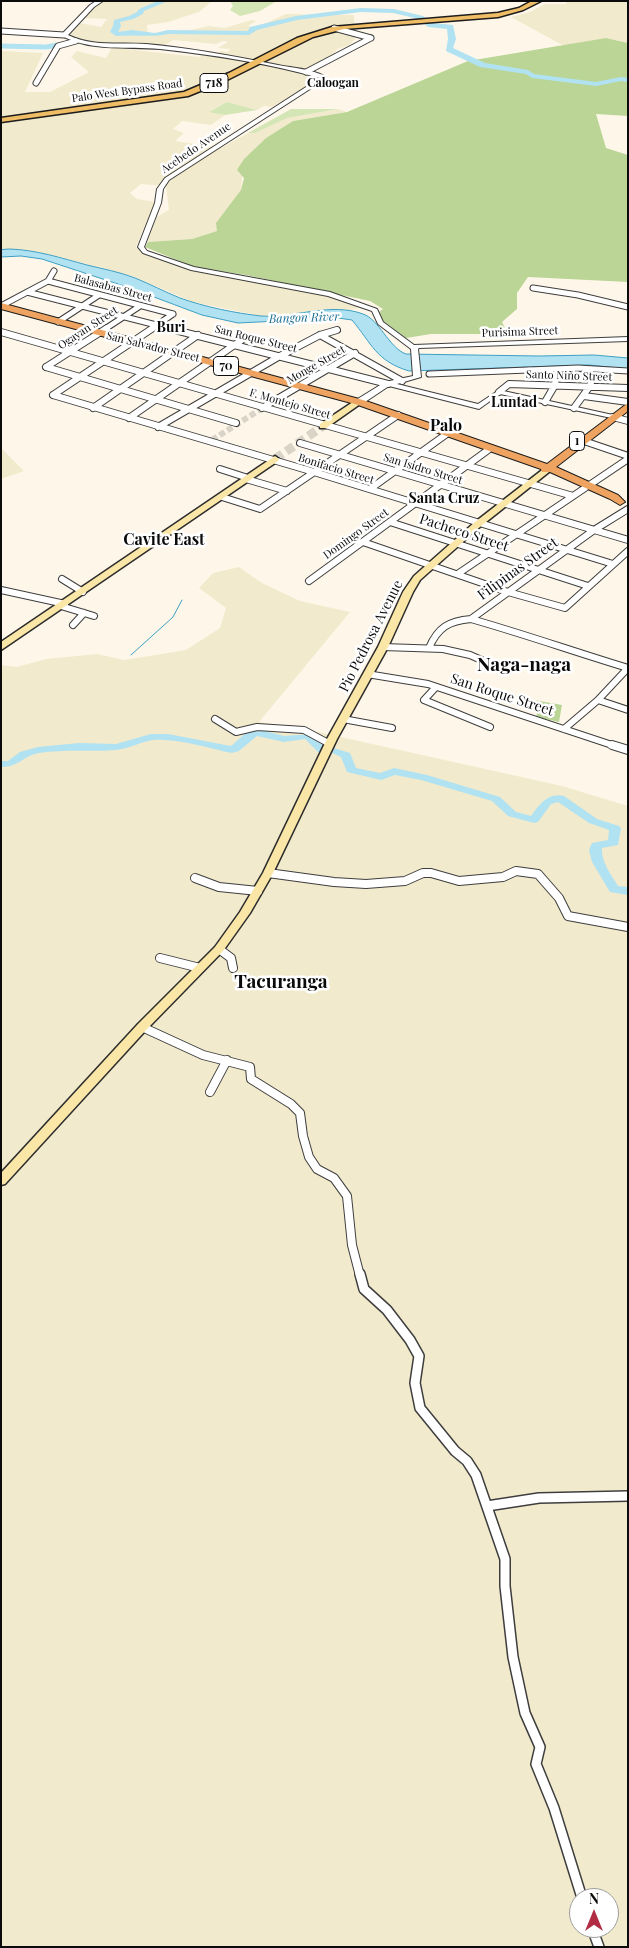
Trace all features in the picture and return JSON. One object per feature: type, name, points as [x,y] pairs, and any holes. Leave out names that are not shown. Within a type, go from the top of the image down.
[{"type":"highway","name":"San Salvador Street","points":[[1,306],[359,402],[544,468],[625,506]]},
{"type":"highway","name":"1","points":[[544,468],[584,442],[628,404]]},
{"type":"highway","name":"1","points":[[544,468],[613,418]]},
{"type":"highway","name":"San Salvador Street","points":[[448,433],[455,438],[544,468]]},
{"type":"main road","name":"Palo West Bypass Road","points":[[1,120],[185,94],[205,87],[258,62],[307,35],[334,28],[498,15],[521,10],[538,1]]},
{"type":"main road","points":[[324,425],[359,402]]},
{"type":"main road","points":[[1,647],[274,460]]},
{"type":"main road","name":"Pio Pedrosa Avenue","points":[[1,1181],[142,1027],[218,949],[246,914],[366,674],[383,647],[408,592],[417,578],[478,524],[530,483],[544,468]]},
{"type":"street","points":[[1,31],[64,35],[92,6],[100,1]]},
{"type":"street","points":[[306,72],[372,38],[334,28]]},
{"type":"street","name":"Acebedo Avenue","points":[[64,35],[76,41],[102,46],[144,46],[191,51],[258,62],[323,77],[167,179],[160,189],[158,203],[140,247],[145,252],[192,269],[330,294],[356,302],[375,310],[380,323],[415,351]]},
{"type":"street","points":[[36,83],[58,46],[76,41]]},
{"type":"street","points":[[1,306],[48,281],[54,271]]},
{"type":"street","name":"Balasabas Street","points":[[48,281],[174,314],[157,325]]},
{"type":"street","points":[[533,288],[578,295],[628,307]]},
{"type":"street","name":"San Roque Street","points":[[27,292],[479,407],[499,392]]},
{"type":"street","points":[[58,322],[99,295]]},
{"type":"street","name":"Ogayan Street","points":[[80,377],[46,367],[140,306]]},
{"type":"street","points":[[80,377],[157,325]]},
{"type":"street","points":[[158,427],[280,356],[320,335],[337,330]]},
{"type":"street","name":"F. Montejo Street","points":[[1,332],[573,496]]},
{"type":"street","points":[[93,408],[198,335]]},
{"type":"street","points":[[320,335],[356,353],[402,380]]},
{"type":"street","points":[[129,418],[243,339]]},
{"type":"street","name":"Purisima Street","points":[[415,351],[418,346],[628,340]]},
{"type":"street","points":[[359,402],[388,384],[416,378],[415,351]]},
{"type":"street","name":"Monge Street","points":[[263,408],[356,353]]},
{"type":"street","points":[[429,374],[572,368],[607,368],[628,371]]},
{"type":"street","points":[[545,402],[555,385],[556,374],[593,376],[590,386],[574,408]]},
{"type":"street","points":[[80,377],[236,423]]},
{"type":"street","name":"Bonifacio Street","points":[[80,377],[53,396],[211,441],[613,564]]},
{"type":"street","name":"Santo Niño Street","points":[[499,392],[509,384],[628,388]]},
{"type":"street","points":[[499,392],[628,421]]},
{"type":"street","points":[[584,396],[628,404]]},
{"type":"street","points":[[222,497],[260,510],[398,415]]},
{"type":"street","points":[[370,489],[448,433]]},
{"type":"street","points":[[584,442],[628,457]]},
{"type":"street","name":"San Isidro Street","points":[[300,443],[628,540]]},
{"type":"street","name":"Domingo Street","points":[[309,581],[488,450]]},
{"type":"street","points":[[459,573],[628,457]]},
{"type":"street","points":[[220,469],[287,491]]},
{"type":"street","name":"Filipinas Street","points":[[429,648],[435,632],[456,619],[471,619],[625,506]]},
{"type":"street","name":"Pacheco Street","points":[[390,522],[588,586]]},
{"type":"street","points":[[362,542],[459,573],[508,592],[565,608],[628,551]]},
{"type":"street","points":[[62,579],[83,592]]},
{"type":"street","points":[[1,590],[63,605],[94,616]]},
{"type":"street","points":[[73,625],[84,613]]},
{"type":"street","points":[[471,619],[533,636],[562,648],[628,668],[598,700],[564,729]]},
{"type":"street","points":[[383,647],[429,648],[470,655],[504,670]]},
{"type":"street","name":"San Roque Street","points":[[366,674],[436,687],[628,750]]},
{"type":"street","points":[[436,687],[424,700],[490,726]]},
{"type":"street","points":[[598,700],[628,710]]},
{"type":"street","points":[[214,719],[236,732],[256,728],[304,730],[329,747]]},
{"type":"street","points":[[344,719],[392,728]]},
{"type":"street","points":[[268,873],[334,882],[366,884],[405,881],[423,872],[459,881],[503,877],[516,871],[538,874],[559,898],[568,916],[628,927]]},
{"type":"street","points":[[195,878],[219,887],[258,891]]},
{"type":"street","points":[[218,949],[231,958],[233,968]]},
{"type":"street","points":[[160,958],[200,968]]},
{"type":"street","points":[[142,1027],[204,1054],[250,1067],[251,1079],[291,1104],[300,1113],[303,1136],[309,1157],[317,1169],[334,1178],[347,1196],[352,1245],[364,1289],[387,1310],[410,1340],[419,1356],[415,1383],[420,1408],[428,1420],[473,1468],[505,1559],[505,1586],[513,1657],[525,1713],[540,1747],[536,1764],[554,1808],[579,1888]]},
{"type":"street","points":[[210,1092],[227,1060]]},
{"type":"street","points":[[487,1506],[539,1498],[628,1496]]},
{"type":"shaded area","points":[[100,1],[212,1],[199,12],[168,22],[147,25],[148,34],[186,31],[209,26],[224,28],[252,20],[256,21],[248,26],[255,28],[286,14],[354,15],[355,39],[348,46],[337,49],[332,56],[304,72],[319,81],[272,107],[264,106],[257,110],[227,102],[210,111],[225,115],[211,125],[182,121],[173,129],[184,133],[175,141],[221,148],[248,133],[255,133],[286,118],[338,109],[347,112],[293,121],[266,138],[244,159],[241,190],[217,231],[192,239],[148,242],[144,236],[153,219],[169,210],[166,186],[141,184],[130,193],[137,199],[155,202],[136,247],[142,253],[193,270],[329,295],[365,307],[344,311],[333,310],[261,316],[193,302],[134,277],[60,257],[32,251],[1,250],[1,51],[43,53],[25,92],[50,92],[89,72],[71,57],[77,51],[106,58],[113,46],[89,42],[67,34],[79,23],[101,27],[107,19],[84,18],[87,15],[84,14]],"holes":[[[173,40],[216,44],[223,41],[228,42],[218,48],[230,49],[228,52],[221,51],[213,56],[205,54],[199,57],[124,49],[128,45],[162,47]]]},
{"type":"shaded area","points":[[566,1],[628,1],[628,43],[606,38],[564,46],[511,17],[530,12],[545,4],[566,4]]},
{"type":"shaded area","points":[[1,448],[24,471],[1,479]]},
{"type":"shaded area","points":[[239,567],[262,583],[300,601],[350,612],[259,722],[309,730],[562,786],[628,806],[628,1947],[1,1947],[1,665],[17,667],[46,659],[97,654],[124,660],[186,650],[220,628],[226,608],[199,588],[213,573]]},
{"type":"green space","points":[[230,1],[277,1],[260,11],[240,16],[230,10],[233,6]]},
{"type":"green space","points":[[606,38],[628,43],[628,116],[596,114],[606,148],[628,155],[628,282],[528,277],[517,293],[517,309],[502,322],[508,334],[431,334],[406,338],[383,321],[379,312],[383,309],[370,301],[246,275],[194,267],[145,247],[148,242],[192,239],[217,231],[216,223],[241,190],[244,178],[237,170],[244,159],[266,138],[293,121],[347,112],[468,61]]},
{"type":"green space","points":[[227,102],[257,110],[225,115],[209,112]]},
{"type":"green space","points":[[291,109],[338,109],[287,118],[255,133],[248,133]]},
{"type":"green space","points":[[534,700],[562,705],[559,722],[537,717]]},
{"type":"water","name":"Bangon River","points":[[10,249],[39,253],[117,272],[180,298],[231,311],[261,316],[326,310],[351,311],[363,314],[374,322],[394,346],[406,354],[594,355],[628,358],[628,369],[589,365],[409,371],[398,367],[382,357],[352,320],[338,318],[238,323],[202,315],[130,288],[42,259],[21,256],[1,257],[1,250]]},
{"type":"waterway","points":[[165,1],[141,10],[141,13],[131,18],[116,21],[117,26],[114,32],[116,34],[132,32],[155,35],[168,32],[249,33],[253,29],[296,18],[361,10],[394,11],[421,17],[431,25],[450,27],[452,39],[449,49],[483,65],[528,72],[532,76],[596,84],[621,79],[628,80]]},
{"type":"waterway","points":[[1,46],[46,47],[64,44]]},
{"type":"waterway","points":[[131,655],[173,617],[182,600]]},
{"type":"waterway","points":[[1,764],[11,764],[24,754],[38,750],[79,746],[117,747],[151,737],[168,737],[232,750],[253,733],[261,733],[284,739],[308,736],[322,750]]},
{"type":"waterway","points":[[334,751],[346,755],[351,770],[381,777],[394,771],[423,777],[496,799],[512,814],[534,820],[547,802],[560,798],[593,821],[615,828],[614,843],[596,845],[596,856],[614,889],[628,891]]},
{"type":"tunnel","points":[[212,440],[261,409]]},
{"type":"tunnel","points":[[275,459],[323,426]]},
{"type":"district","name":"Caloogan","points":[[333,83]]},
{"type":"district","name":"Buri","points":[[171,328]]},
{"type":"district","name":"Luntad","points":[[514,403]]},
{"type":"district","name":"Palo","points":[[446,426]]},
{"type":"district","name":"Santa Cruz","points":[[444,499]]},
{"type":"district","name":"Cavite East","points":[[164,540]]},
{"type":"district","name":"Naga-naga","points":[[524,665]]},
{"type":"district","name":"Tacuranga","points":[[281,982]]}]
